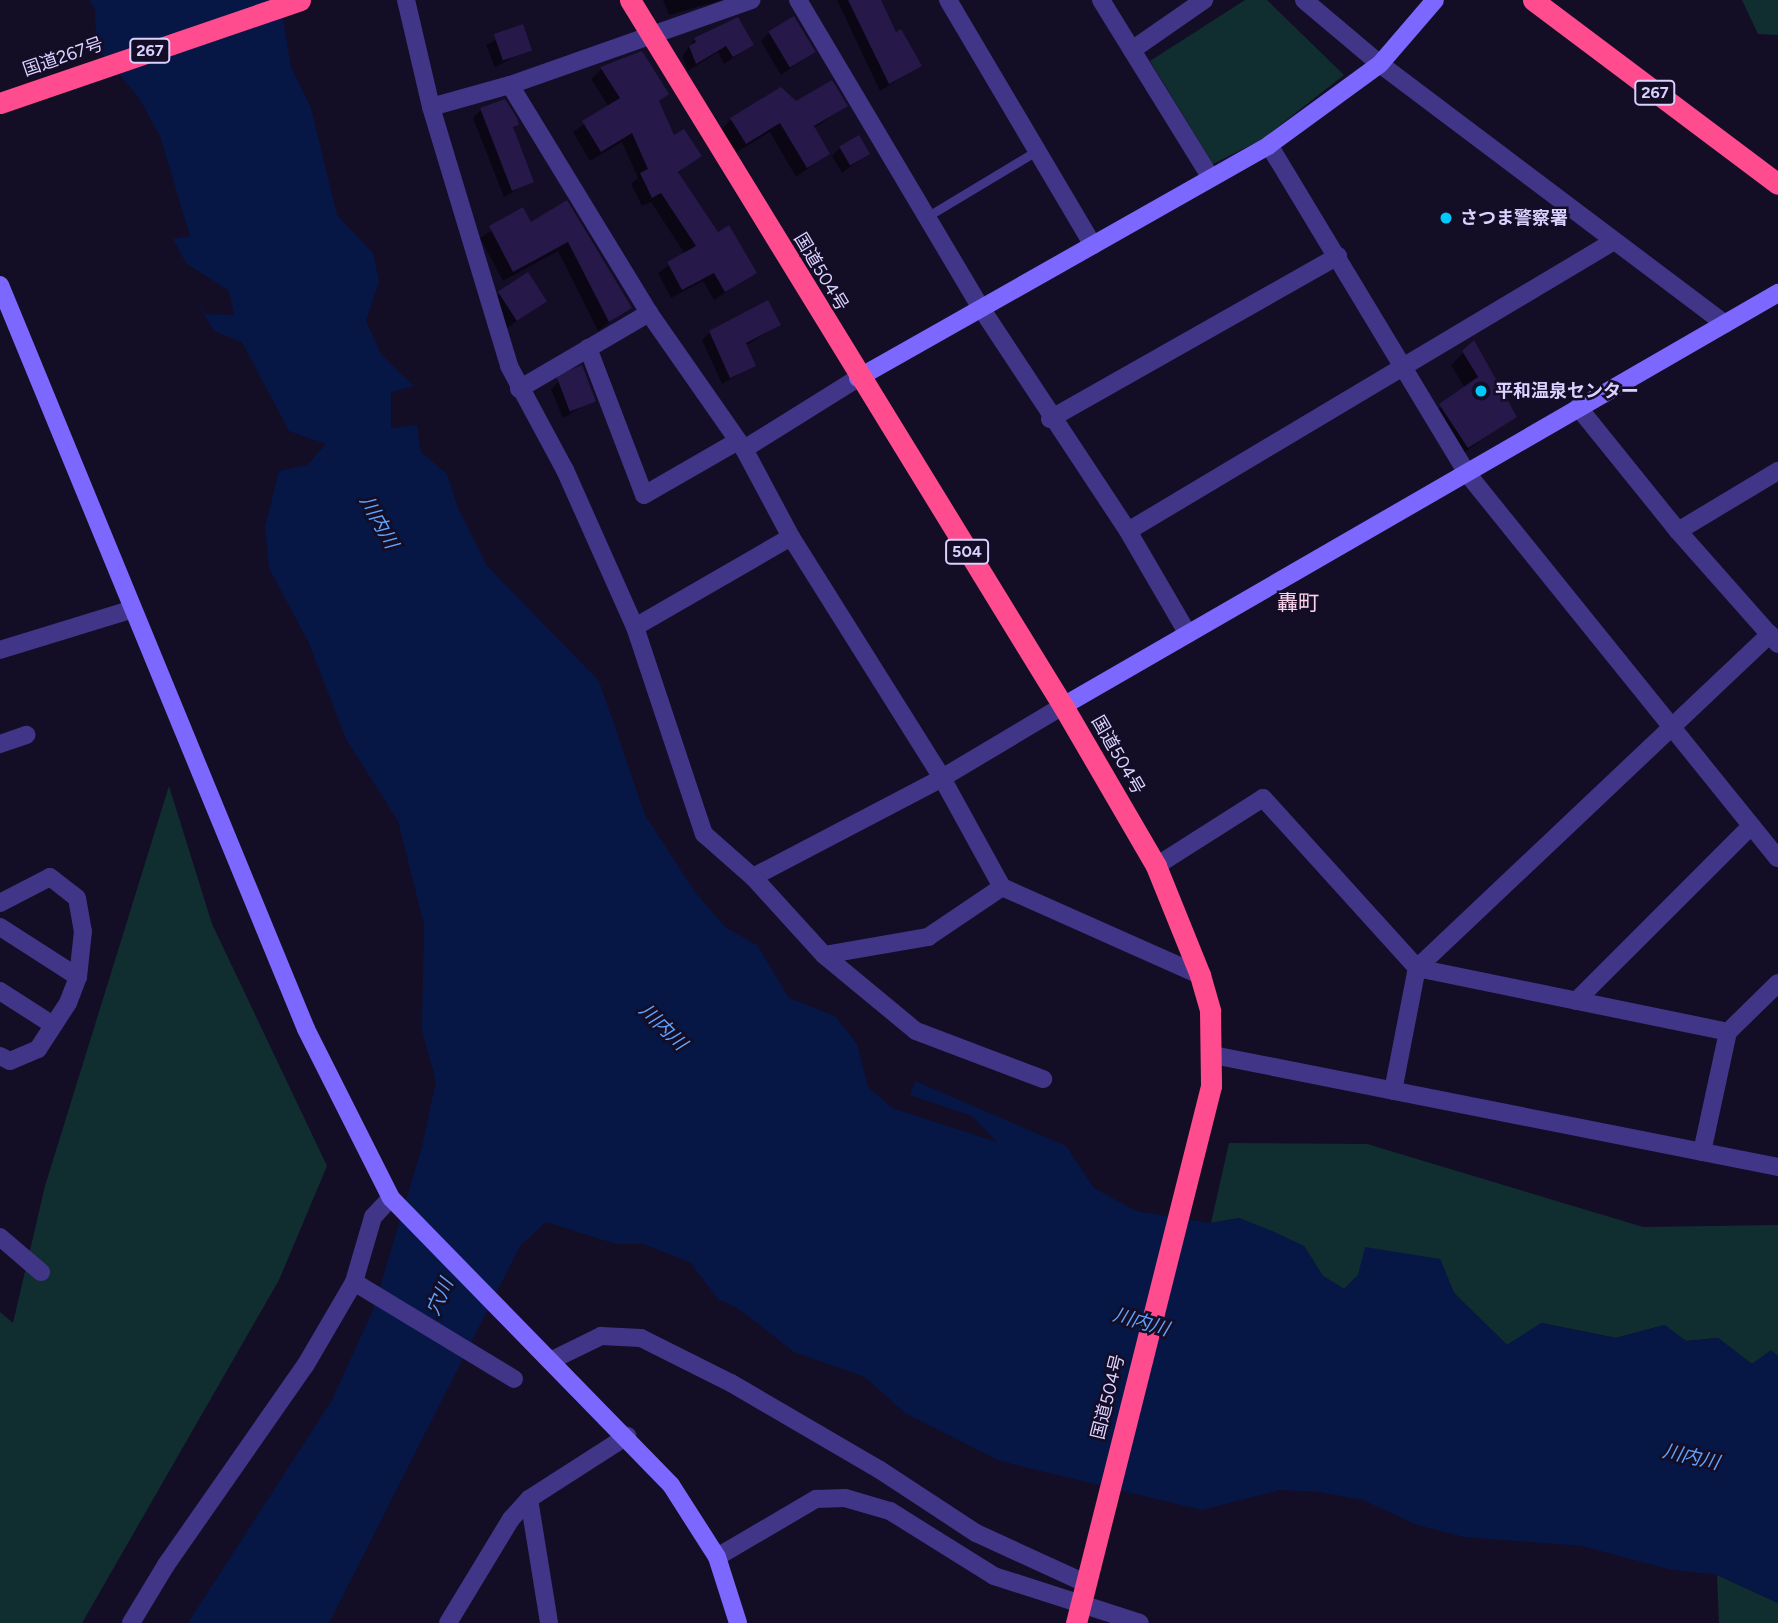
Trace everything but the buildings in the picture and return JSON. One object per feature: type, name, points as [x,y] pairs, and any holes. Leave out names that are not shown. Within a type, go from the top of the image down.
[{"type":"highway","name":"国道267号","points":[[0,103],[300,0]]},
{"type":"highway","name":"国道504号","points":[[630,0],[858,378],[1063,706],[1156,866],[1200,975],[1210,1011],[1213,1055],[1199,1135],[1076,1623]]},
{"type":"highway","name":"267","points":[[1533,0],[1778,184]]},
{"type":"street","points":[[406,0],[431,107],[519,389],[565,470],[635,627],[704,834],[753,877],[824,955],[916,1031],[1044,1079]]},
{"type":"street","points":[[431,107],[510,85],[752,0]]},
{"type":"street","points":[[798,0],[981,308],[1050,419],[1128,531],[1188,634]]},
{"type":"street","points":[[948,0],[1040,149],[1093,245]]},
{"type":"street","points":[[1101,0],[1211,178]]},
{"type":"street","points":[[1132,50],[1204,0]]},
{"type":"street","points":[[1304,0],[1380,64],[1725,324]]},
{"type":"street","points":[[588,348],[645,495],[741,445],[1269,145],[1380,64],[1435,0]]},
{"type":"street","points":[[510,85],[649,313],[741,445],[791,537],[943,778],[1002,887],[1200,975]]},
{"type":"street","points":[[1269,145],[1466,472],[1674,725],[1778,858]]},
{"type":"street","points":[[1128,531],[1614,241]]},
{"type":"street","points":[[1050,419],[1338,257]]},
{"type":"street","points":[[0,285],[306,1029],[391,1198],[627,1436],[671,1485],[717,1557],[738,1623]]},
{"type":"street","points":[[753,877],[943,778],[1778,293]]},
{"type":"street","points":[[519,389],[649,313]]},
{"type":"street","points":[[1393,1091],[1416,968],[1674,725],[1774,639],[1678,531],[1578,407]]},
{"type":"street","points":[[1678,531],[1778,471]]},
{"type":"street","points":[[635,627],[791,537]]},
{"type":"street","points":[[0,650],[133,609]]},
{"type":"street","points":[[0,744],[26,735]]},
{"type":"street","points":[[1156,866],[1264,798],[1416,968],[1728,1032]]},
{"type":"street","points":[[1576,1000],[1751,826]]},
{"type":"street","points":[[0,903],[50,877],[77,898],[83,931],[78,977],[53,1025],[26,1058],[10,1061],[0,1056]]},
{"type":"street","points":[[824,955],[928,937],[1002,887]]},
{"type":"street","points":[[3,935],[78,977]]},
{"type":"street","points":[[1702,1152],[1728,1032],[1778,983]]},
{"type":"street","points":[[0,991],[53,1025]]},
{"type":"street","points":[[1213,1055],[1778,1167]]},
{"type":"street","points":[[131,1623],[166,1564],[361,1285],[373,1217],[391,1198]]},
{"type":"street","points":[[0,1237],[41,1272]]},
{"type":"street","points":[[361,1285],[514,1379]]},
{"type":"street","points":[[552,1360],[601,1336],[640,1338],[731,1383],[880,1470],[976,1533],[1140,1623]]},
{"type":"street","points":[[448,1623],[511,1519],[529,1499],[627,1436]]},
{"type":"street","points":[[717,1557],[816,1499],[845,1498],[890,1511],[994,1576],[1083,1592]]},
{"type":"street","points":[[529,1499],[549,1623]]},
{"type":"lane","points":[[928,216],[1040,149]]},
{"type":"green space","points":[[1245,0],[1267,0],[1344,75],[1261,140],[1213,164],[1150,61]]},
{"type":"green space","points":[[1742,0],[1778,0],[1778,35],[1758,34]]},
{"type":"green space","points":[[169,786],[212,924],[327,1166],[279,1280],[82,1623],[0,1623],[0,1312],[13,1323],[45,1186]]},
{"type":"green space","points":[[1229,1143],[1367,1144],[1643,1227],[1778,1225],[1778,1356],[1771,1351],[1752,1364],[1718,1338],[1686,1341],[1664,1325],[1616,1338],[1542,1323],[1507,1345],[1454,1293],[1440,1259],[1405,1256],[1358,1275],[1344,1289],[1323,1276],[1304,1246],[1239,1218],[1211,1223]]},
{"type":"green space","points":[[1717,1575],[1778,1603],[1778,1623],[1719,1623]]},
{"type":"water","points":[[89,0],[280,0],[291,67],[311,108],[337,215],[373,253],[379,282],[366,321],[381,354],[414,386],[391,392],[391,428],[417,425],[421,452],[447,474],[458,508],[487,566],[599,681],[645,815],[695,892],[725,927],[757,945],[789,998],[835,1016],[857,1044],[868,1087],[892,1108],[997,1142],[972,1116],[910,1095],[915,1081],[1066,1146],[1094,1188],[1136,1211],[1211,1223],[1239,1218],[1270,1230],[1304,1246],[1323,1276],[1344,1289],[1358,1275],[1365,1247],[1440,1259],[1454,1293],[1507,1345],[1541,1323],[1616,1338],[1665,1325],[1686,1341],[1718,1338],[1752,1364],[1771,1350],[1778,1356],[1778,1603],[1717,1575],[1668,1569],[1582,1546],[1464,1537],[1417,1525],[1363,1500],[1319,1492],[1280,1490],[1202,1510],[1000,1461],[905,1413],[865,1377],[794,1352],[739,1309],[718,1299],[690,1262],[643,1244],[616,1244],[546,1222],[520,1246],[329,1623],[188,1623],[332,1400],[373,1310],[422,1147],[436,1081],[422,1030],[424,925],[398,821],[346,739],[308,641],[269,568],[265,527],[279,471],[307,465],[326,444],[289,431],[242,342],[214,331],[196,300],[206,314],[234,315],[229,291],[186,263],[173,239],[190,236],[160,136],[139,98],[96,47],[95,9]]},
{"type":"place","name":"さつま警察署","points":[[1446,218]]},
{"type":"place","name":"平和温泉センター","points":[[1481,391]]},
{"type":"district","name":"轟町","points":[[1298,603]]},
{"type":"water label","name":"川内川","points":[[379,522]]},
{"type":"water label","name":"川内川","points":[[663,1027]]},
{"type":"water label","name":"穴川","points":[[440,1297]]},
{"type":"water label","name":"川内川","points":[[1141,1322]]},
{"type":"water label","name":"川内川","points":[[1691,1457]]}]
